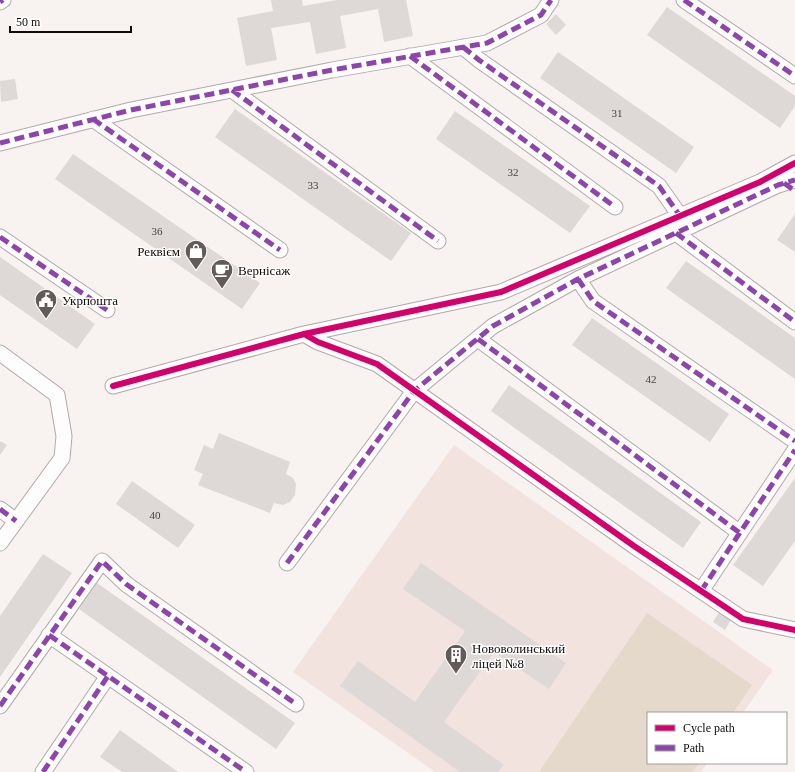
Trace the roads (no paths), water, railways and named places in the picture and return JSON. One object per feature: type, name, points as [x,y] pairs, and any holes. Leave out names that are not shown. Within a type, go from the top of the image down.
[{"type":"street","points":[[0,143],[131,110],[332,70],[487,43],[541,15],[551,0]]},
{"type":"street","points":[[684,0],[795,76]]},
{"type":"street","points":[[463,47],[479,60],[659,186],[680,216]]},
{"type":"street","points":[[410,56],[615,207]]},
{"type":"street","points":[[232,90],[438,241]]},
{"type":"street","points":[[93,119],[280,250]]},
{"type":"street","points":[[113,386],[304,334],[501,292],[760,182],[795,163]]},
{"type":"street","points":[[287,563],[414,391],[493,326],[578,279],[676,233],[791,185]]},
{"type":"street","points":[[676,233],[795,322]]},
{"type":"street","points":[[0,237],[107,310]]},
{"type":"street","points":[[578,279],[593,301],[795,441]]},
{"type":"street","points":[[304,334],[318,342],[377,364],[634,546],[743,619],[794,628]]},
{"type":"street","points":[[478,339],[740,533]]},
{"type":"street","points":[[0,353],[57,395],[64,436],[62,458],[0,543]]},
{"type":"street","points":[[701,591],[795,450]]},
{"type":"street","points":[[0,509],[16,521]]},
{"type":"street","points":[[0,706],[102,561],[126,584],[296,704]]},
{"type":"street","points":[[49,635],[246,772]]},
{"type":"street","points":[[43,772],[108,676]]},
{"type":"place","name":"Реквієм","points":[[196,270]]},
{"type":"place","name":"Вернісаж","points":[[222,290]]},
{"type":"place","name":"Укрпошта","points":[[46,320]]},
{"type":"place","name":"Нововолинський ліцей №8","points":[[456,674]]}]
